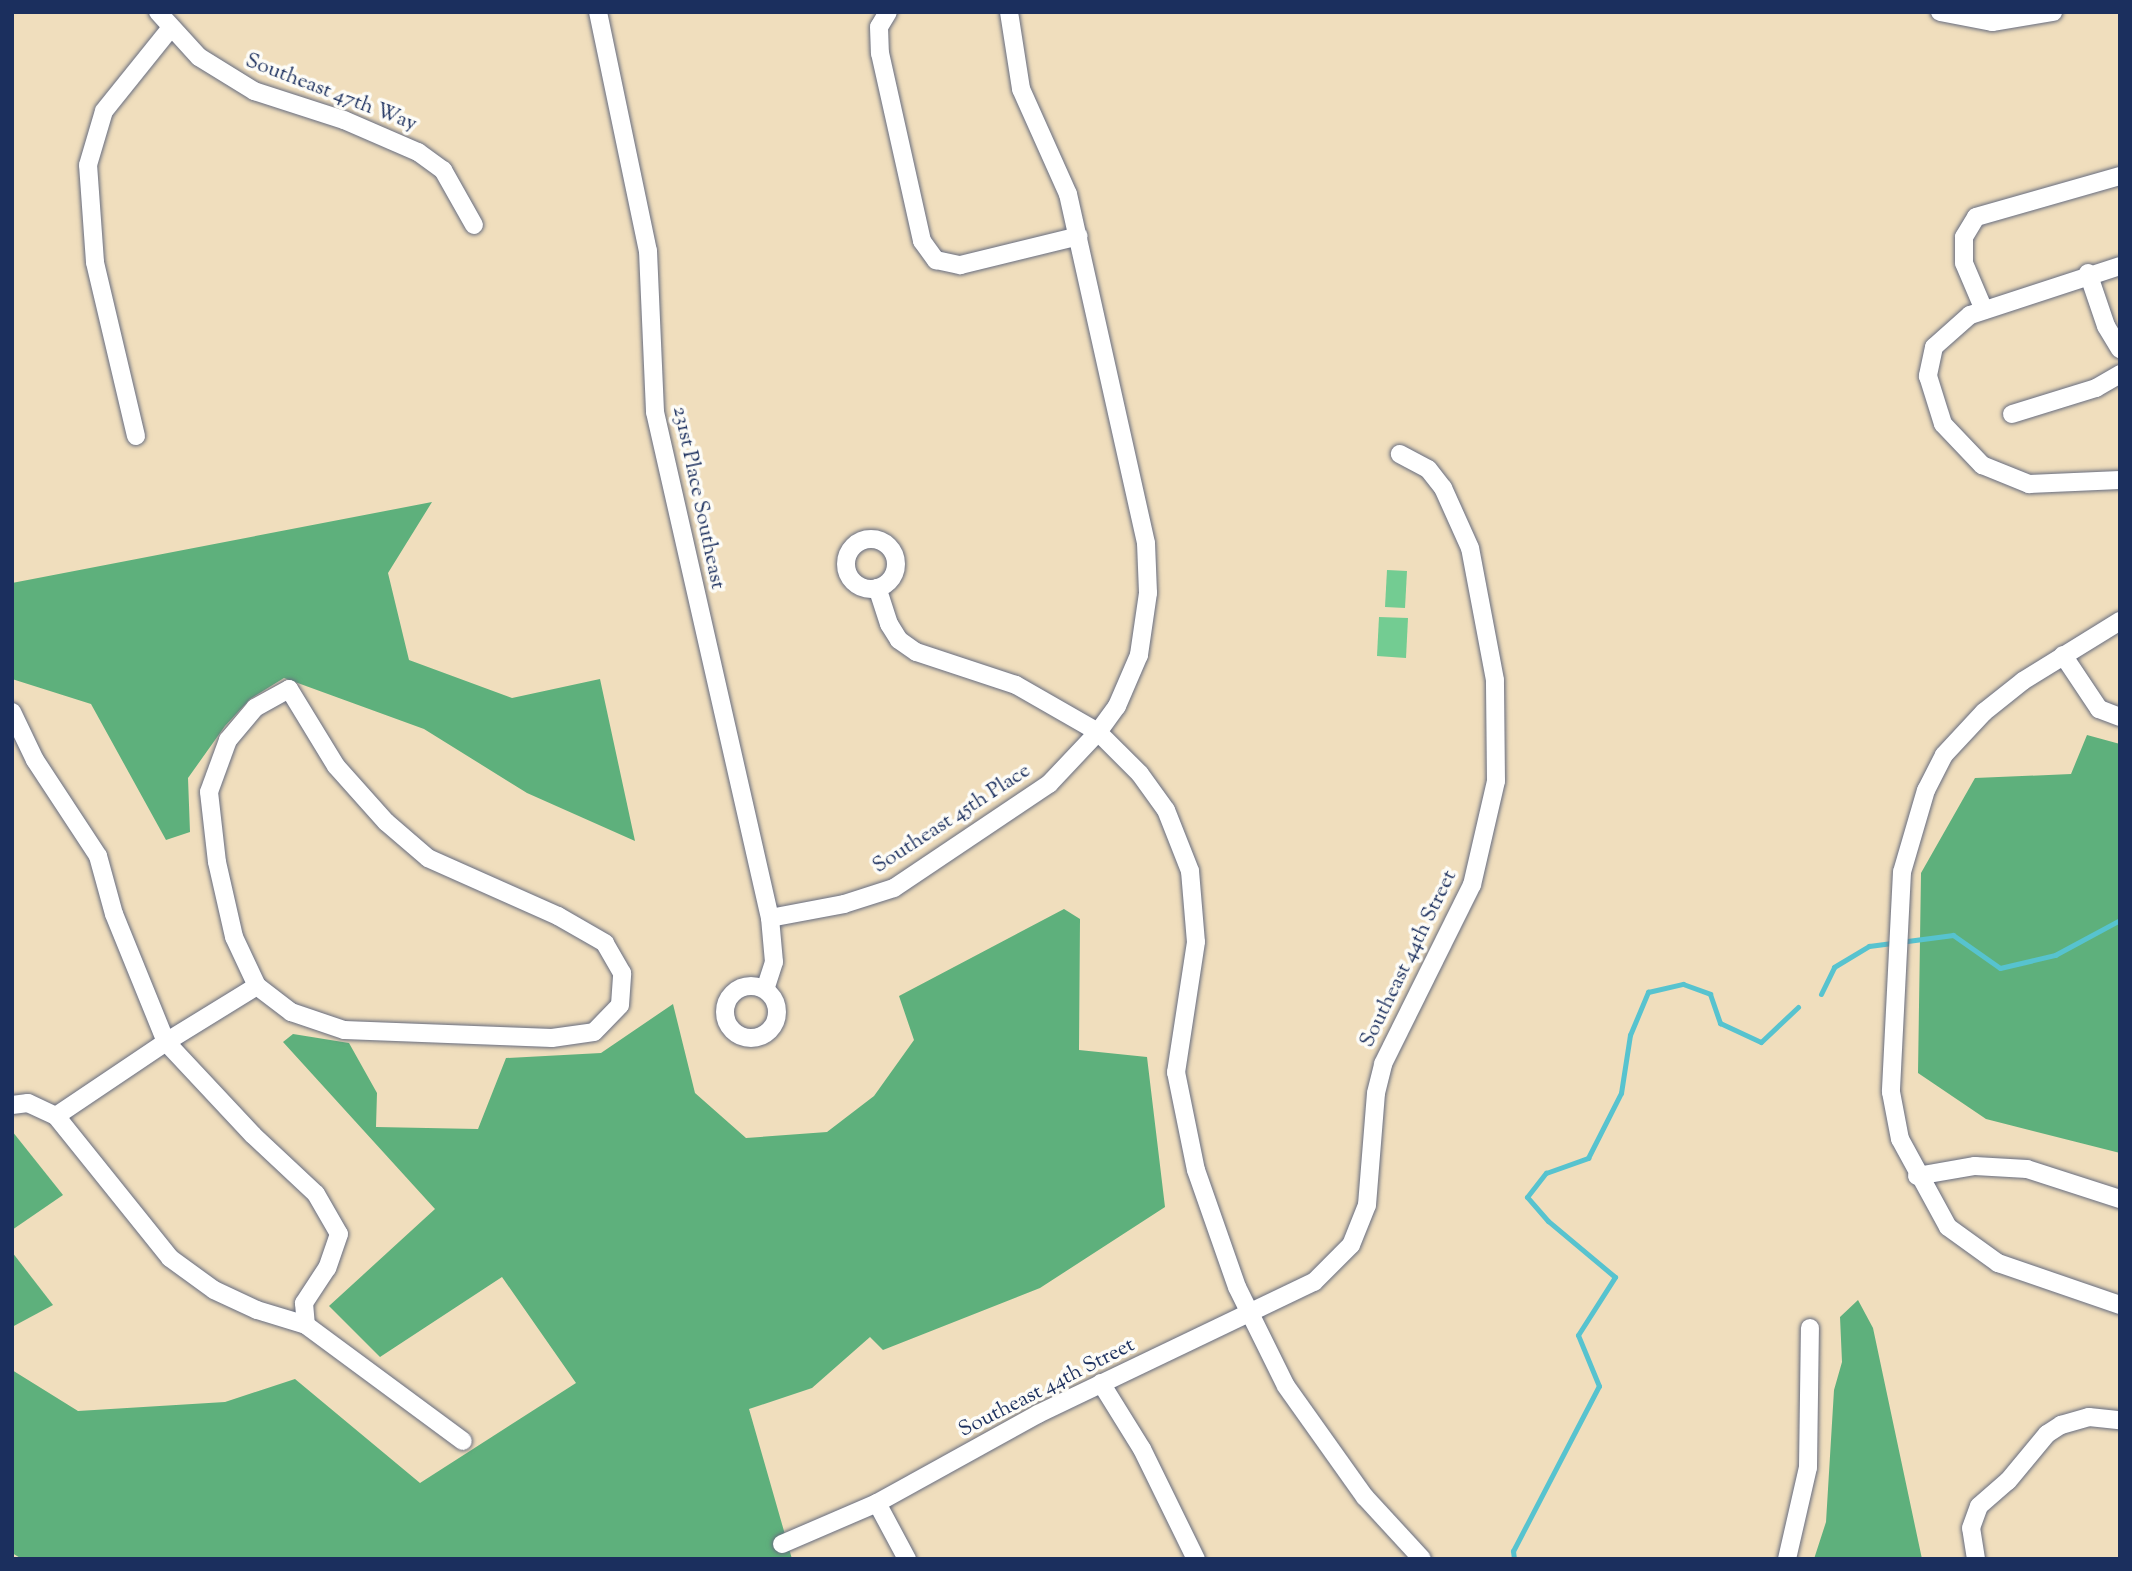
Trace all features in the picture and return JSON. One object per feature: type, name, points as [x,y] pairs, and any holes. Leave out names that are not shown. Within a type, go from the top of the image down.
[{"type":"street","name":"Southeast 47th Way","points":[[158,12],[170,29],[199,57],[254,91],[381,134],[418,152],[443,170],[474,225]]},
{"type":"street","name":"231st Place Southeast","points":[[598,12],[648,251],[654,412],[770,918],[774,962],[765,989]]},
{"type":"street","points":[[888,12],[879,27],[880,53],[922,241],[936,260],[960,265],[1079,236]]},
{"type":"street","name":"Southeast 45th Place","points":[[770,918],[855,902],[894,888],[1049,784],[1098,732],[1117,705],[1139,655],[1148,593],[1146,543],[1079,236],[1059,167],[1021,89],[1009,12]]},
{"type":"street","points":[[1940,12],[1992,22],[2053,12]]},
{"type":"street","points":[[136,436],[95,262],[88,165],[104,111],[170,29]]},
{"type":"street","points":[[1984,310],[1964,264],[1965,237],[1976,217],[2120,176]]},
{"type":"street","points":[[2120,266],[2088,273],[1984,310],[1941,338],[1929,361],[1929,389],[1952,436],[1982,466],[2014,481],[2048,485],[2120,480]]},
{"type":"street","points":[[2088,273],[2106,326],[2120,349]]},
{"type":"street","points":[[2012,414],[2096,388],[2120,374]]},
{"type":"street","name":"Southeast 44th Street","points":[[782,1544],[877,1503],[1101,1383],[1249,1316],[1314,1282],[1336,1264],[1359,1228],[1371,1181],[1376,1093],[1383,1064],[1472,884],[1494,792],[1499,735],[1495,680],[1470,548],[1443,488],[1428,469],[1399,454]]},
{"type":"street","points":[[877,588],[889,624],[916,652],[1016,685],[1098,732],[1140,774],[1166,810],[1189,871],[1196,942],[1179,1038],[1180,1103],[1212,1220],[1249,1316],[1322,1441],[1365,1497],[1422,1559]]},
{"type":"street","points":[[2120,621],[2063,655],[1984,712],[1944,755],[1926,790],[1902,872],[1891,1072],[1892,1111],[1917,1176],[1948,1227],[1972,1248],[2035,1278],[2120,1305]]},
{"type":"street","points":[[2063,655],[2099,709],[2120,717]]},
{"type":"street","points":[[289,689],[336,766],[386,822],[428,858],[558,916],[605,943],[622,973],[620,1005],[594,1032],[552,1038],[344,1030],[291,1012],[257,986],[234,937],[217,862],[209,792],[228,740],[255,708],[289,689]]},
{"type":"street","points":[[12,712],[35,760],[98,856],[114,914],[166,1042],[253,1135],[316,1194],[339,1234],[327,1268],[304,1303],[306,1325]]},
{"type":"street","points":[[56,1116],[166,1042],[257,986]]},
{"type":"street","points":[[12,1105],[28,1102],[56,1116],[170,1258],[214,1290],[257,1310],[306,1325],[463,1441]]},
{"type":"street","points":[[1917,1176],[1975,1166],[2027,1169],[2120,1199]]},
{"type":"street","points":[[1787,1559],[1808,1467],[1810,1328]]},
{"type":"street","points":[[1101,1383],[1148,1460],[1196,1559]]},
{"type":"street","points":[[1976,1559],[1971,1528],[1979,1506],[2008,1481],[2047,1434],[2061,1425],[2089,1417],[2120,1419]]},
{"type":"street","points":[[877,1503],[907,1559]]},
{"type":"green space","points":[[432,502],[388,573],[409,660],[512,698],[600,679],[635,841],[527,793],[424,729],[284,678],[250,699],[225,726],[188,778],[190,832],[166,840],[91,704],[12,679],[12,583]]},
{"type":"green space","points":[[1387,570],[1407,571],[1405,608],[1385,607]]},
{"type":"green space","points":[[1379,617],[1408,618],[1406,658],[1377,656]]},
{"type":"green space","points":[[2087,735],[2120,744],[2120,1153],[1986,1119],[1918,1073],[1921,873],[1975,778],[2071,774]]},
{"type":"green space","points":[[1064,909],[1080,919],[1079,1050],[1147,1057],[1165,1207],[1040,1288],[883,1350],[870,1337],[812,1388],[749,1409],[792,1559],[22,1559],[12,1553],[12,1370],[78,1411],[225,1402],[295,1379],[420,1483],[576,1383],[502,1277],[380,1357],[329,1306],[435,1209],[283,1042],[293,1034],[349,1043],[377,1093],[376,1127],[478,1129],[506,1058],[601,1053],[673,1004],[695,1093],[746,1138],[827,1132],[874,1096],[914,1040],[899,996]]},
{"type":"green space","points":[[12,1131],[63,1195],[12,1230]]},
{"type":"green space","points":[[12,1252],[53,1305],[12,1327]]},
{"type":"green space","points":[[1858,1300],[1873,1328],[1922,1559],[1814,1559],[1826,1522],[1834,1390],[1842,1362],[1840,1317]]},
{"type":"waterway","points":[[1821,994],[1834,967],[1869,946],[1953,935],[2000,968],[2055,955],[2120,920]]},
{"type":"waterway","points":[[1514,1559],[1513,1551],[1599,1386],[1578,1335],[1615,1277],[1548,1221],[1527,1197],[1546,1173],[1588,1158],[1621,1093],[1630,1035],[1648,992],[1683,984],[1710,994],[1720,1023],[1761,1042],[1798,1007]]}]
